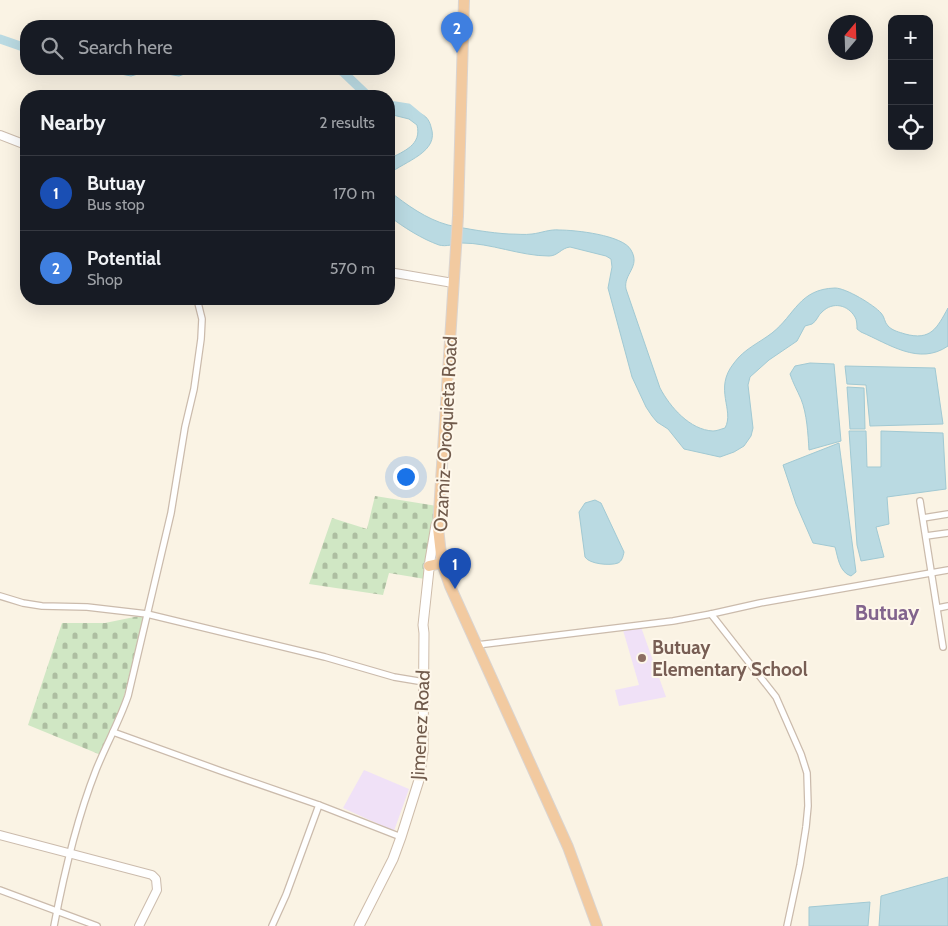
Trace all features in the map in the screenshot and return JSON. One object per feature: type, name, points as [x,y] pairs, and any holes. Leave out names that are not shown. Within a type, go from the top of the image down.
[{"type":"highway","name":"Ozamiz-Oroquieta Road","points":[[464,0],[458,216],[435,565],[477,644],[568,847],[597,926]]},
{"type":"main road","name":"Jimenez Road","points":[[359,926],[402,838],[414,801],[422,766],[424,633],[435,565],[438,516]]},
{"type":"street","points":[[0,135],[20,143]]},
{"type":"street","points":[[395,273],[453,283]]},
{"type":"street","points":[[54,926],[69,854],[96,770],[128,696],[172,513],[185,427],[202,339],[202,319],[198,305]]},
{"type":"street","points":[[920,501],[943,647]]},
{"type":"street","points":[[923,518],[948,514]]},
{"type":"street","points":[[926,536],[948,533]]},
{"type":"street","points":[[477,644],[637,626],[948,570]]},
{"type":"street","points":[[0,596],[32,604],[87,607],[147,614],[325,657],[394,677],[424,682]]},
{"type":"street","points":[[938,608],[948,606]]},
{"type":"street","points":[[711,614],[776,697],[801,754],[807,773],[808,806],[806,827],[787,926]]},
{"type":"street","points":[[113,732],[319,805],[402,838]]},
{"type":"street","points":[[272,926],[290,887],[319,805]]},
{"type":"street","points":[[0,835],[147,873],[156,879],[157,890],[139,926]]},
{"type":"street","points":[[0,890],[97,926]]},
{"type":"shaded area","name":"Butuay Elementary School","points":[[641,627],[666,697],[619,706],[615,690],[639,685],[623,630]]},
{"type":"shaded area","points":[[364,770],[409,789],[394,831],[343,808]]},
{"type":"green space","points":[[375,496],[437,506],[425,579],[389,573],[383,595],[309,584],[332,518],[367,529]]},
{"type":"green space","points":[[144,615],[122,704],[101,755],[28,725],[62,623],[105,623]]},
{"type":"water","points":[[395,107],[415,111],[427,118],[430,123],[432,136],[426,149],[395,170],[395,156],[410,146],[417,138],[417,125],[409,119],[395,116]]},
{"type":"water","points":[[395,195],[424,215],[448,225],[509,234],[529,234],[556,230],[576,231],[609,237],[626,245],[634,256],[634,261],[627,279],[626,289],[660,388],[675,410],[696,427],[705,430],[714,431],[725,428],[728,414],[725,382],[728,373],[738,358],[780,326],[805,298],[823,289],[835,288],[853,294],[877,310],[892,329],[914,336],[921,336],[932,331],[948,308],[948,346],[937,352],[926,354],[904,351],[861,332],[857,329],[857,321],[852,313],[844,307],[831,306],[821,313],[814,323],[805,326],[797,341],[769,360],[750,377],[748,385],[753,428],[751,436],[744,446],[720,457],[684,449],[668,429],[657,422],[652,416],[632,377],[608,288],[612,267],[611,259],[570,247],[549,256],[527,254],[484,245],[462,243],[447,246],[439,245],[395,220]]},
{"type":"water","points":[[810,363],[834,364],[841,441],[809,450],[805,411],[790,374],[795,366]]},
{"type":"water","points":[[845,366],[935,368],[943,424],[870,426],[866,385],[847,384]]},
{"type":"water","points":[[847,387],[864,388],[865,429],[850,429]]},
{"type":"water","points":[[849,431],[866,431],[867,467],[881,467],[881,431],[943,433],[946,489],[887,497],[889,524],[876,527],[884,557],[861,561],[857,545]]},
{"type":"water","points":[[839,443],[856,572],[851,576],[841,568],[835,547],[813,543],[796,504],[783,465]]},
{"type":"water","points":[[595,500],[601,503],[624,552],[622,559],[618,563],[600,564],[585,557],[579,512],[585,503]]},
{"type":"water","points":[[948,877],[948,926],[879,926],[881,896]]},
{"type":"water","points":[[870,902],[868,926],[809,926],[809,907]]},
{"type":"waterway","points":[[0,39],[20,46]]},
{"type":"waterway","points":[[346,75],[362,90]]},
{"type":"waterway","points":[[395,106],[408,108],[420,118]]},
{"type":"place","name":"Potential","points":[[457,53]]},
{"type":"place","name":"Butuay","points":[[455,589]]},
{"type":"place","name":"Butuay Elementary School","points":[[642,658]]},
{"type":"district","name":"Butuay","points":[[887,613]]}]
